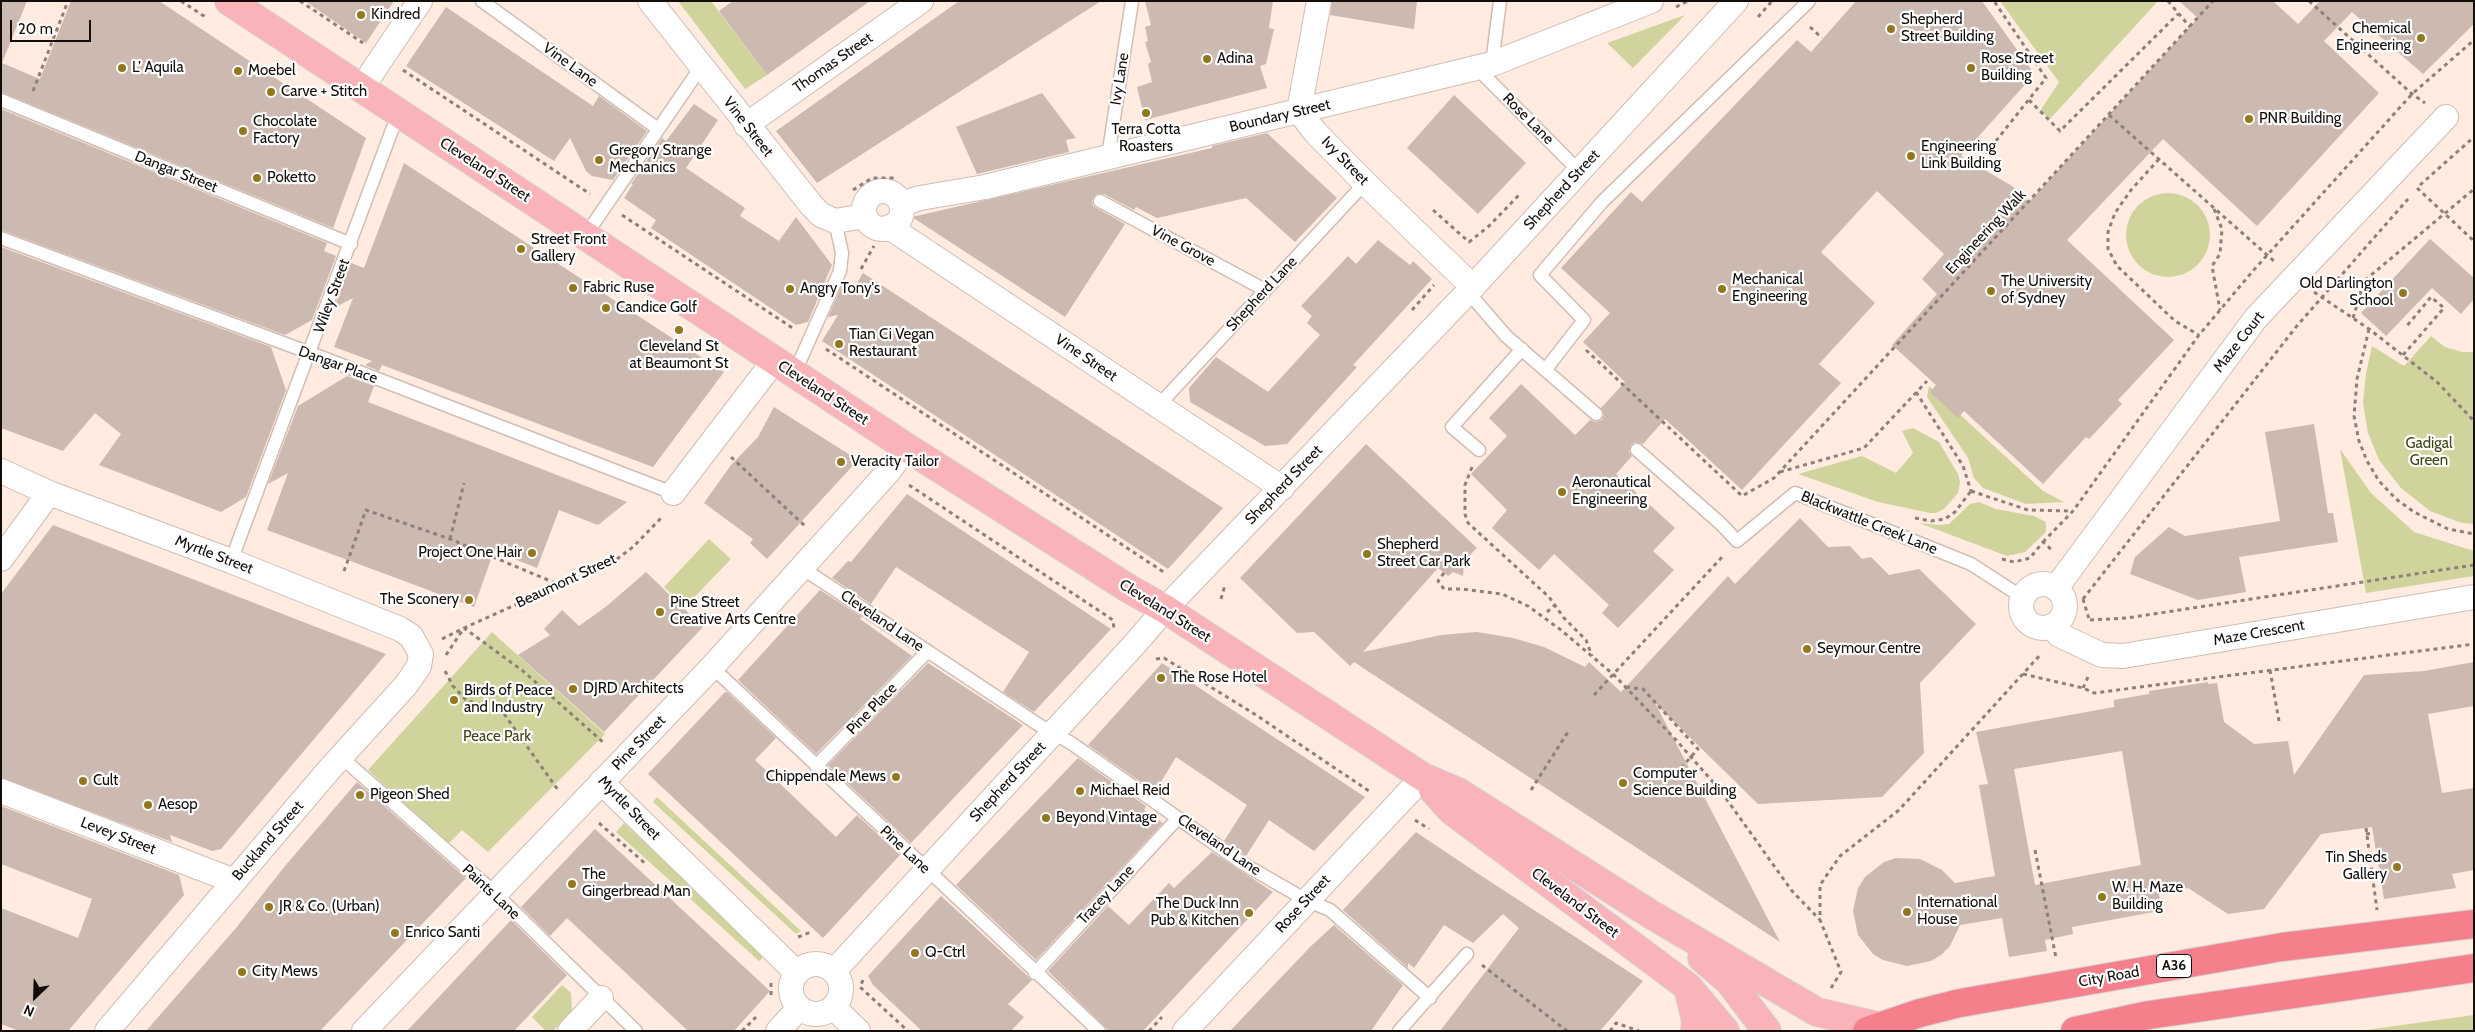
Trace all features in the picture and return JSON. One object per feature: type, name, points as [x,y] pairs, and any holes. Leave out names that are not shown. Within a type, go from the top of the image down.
[{"type":"highway","name":"City Road","points":[[1872,1029],[1920,1012],[1960,1003],[2282,947],[2474,924]]},
{"type":"highway","points":[[2075,1031],[2149,1014],[2474,968]]},
{"type":"main road","name":"Cleveland Street","points":[[229,1],[906,448],[1123,585],[1165,609],[1423,777],[1458,792],[1652,915],[1817,1012],[1872,1029]]},
{"type":"main road","name":"Cleveland Street","points":[[1423,777],[1451,810],[1688,987],[1725,1031]]},
{"type":"main road","name":"Cleveland Street","points":[[1652,915],[1729,981],[1767,1031]]},
{"type":"main road","points":[[1688,987],[1696,1021],[1695,1031]]},
{"type":"street","points":[[361,89],[420,1]]},
{"type":"street","name":"Thomas Street","points":[[746,125],[921,1]]},
{"type":"street","points":[[1299,111],[1319,1]]},
{"type":"street","name":"Boundary Street","points":[[901,204],[920,198],[985,187],[1484,66],[1651,1]]},
{"type":"street","name":"Vine Street","points":[[655,3],[701,67],[812,206],[826,218],[835,221]]},
{"type":"street","name":"Shepherd Street","points":[[834,971],[1053,734],[1165,609],[1470,290],[1732,3]]},
{"type":"street","name":"Ivy Street","points":[[1299,111],[1315,132],[1470,290]]},
{"type":"street","name":"Maze Court","points":[[2056,588],[2256,318],[2446,116]]},
{"type":"street","points":[[879,191],[893,194],[901,204],[900,217],[884,234],[865,216],[864,207],[868,198],[879,191]]},
{"type":"street","points":[[835,221],[865,216]]},
{"type":"street","name":"Vine Street","points":[[884,234],[1158,406],[1282,488]]},
{"type":"street","points":[[673,494],[784,367]]},
{"type":"street","name":"Pine Street","points":[[364,1031],[712,667],[890,471],[906,448]]},
{"type":"street","name":"Myrtle Street","points":[[1,472],[49,493],[232,562],[400,629],[429,644]]},
{"type":"street","points":[[1,559],[49,493]]},
{"type":"street","points":[[2043,583],[2056,588],[2061,593],[2065,605],[2062,618],[2055,631],[2038,628],[2027,622],[2020,610],[2022,597],[2031,587],[2043,583]]},
{"type":"street","name":"Maze Crescent","points":[[2055,631],[2102,655],[2122,656],[2474,597]]},
{"type":"street","name":"Buckland Street","points":[[107,1031],[341,757],[412,678],[429,644]]},
{"type":"street","name":"Rose Street","points":[[1185,1031],[1423,777]]},
{"type":"street","name":"Myrtle Street","points":[[601,782],[797,973]]},
{"type":"street","name":"Levey Street","points":[[1,791],[234,881]]},
{"type":"street","points":[[815,964],[825,966],[834,971],[842,988],[841,998],[834,1008],[817,1015],[807,1013],[799,1008],[793,999],[791,990],[797,973],[805,967],[815,964]]},
{"type":"street","points":[[570,1031],[601,998]]},
{"type":"street","points":[[778,1031],[799,1008]]},
{"type":"street","points":[[834,1008],[858,1031]]},
{"type":"lane","name":"Vine Lane","points":[[482,1],[658,129]]},
{"type":"lane","name":"Ivy Lane","points":[[1108,157],[1132,1]]},
{"type":"lane","points":[[1484,66],[1500,1]]},
{"type":"lane","points":[[1546,369],[1584,320],[1540,275],[1602,202],[1809,1]]},
{"type":"lane","name":"Rose Lane","points":[[1484,66],[1580,171]]},
{"type":"lane","points":[[586,236],[701,67]]},
{"type":"lane","name":"Dangar Street","points":[[1,100],[351,244]]},
{"type":"lane","name":"Wiley Street","points":[[232,562],[398,114]]},
{"type":"lane","name":"Shepherd Lane","points":[[1158,406],[1365,183]]},
{"type":"lane","name":"Vine Grove","points":[[1100,201],[1266,290]]},
{"type":"lane","points":[[784,367],[840,271],[842,252],[835,221]]},
{"type":"lane","name":"Dangar Place","points":[[1,238],[310,354],[673,494]]},
{"type":"lane","points":[[1470,290],[1506,336],[1596,414]]},
{"type":"lane","points":[[1479,450],[1452,427],[1522,349]]},
{"type":"lane","points":[[1637,450],[1721,524],[1737,541]]},
{"type":"lane","name":"Blackwattle Creek Lane","points":[[1737,541],[1795,493],[1971,564],[2022,597]]},
{"type":"lane","name":"Cleveland Lane","points":[[802,568],[1242,862],[1306,900],[1330,910],[1430,998]]},
{"type":"lane","name":"Pine Place","points":[[816,766],[927,652]]},
{"type":"lane","name":"Pine Lane","points":[[712,667],[1035,973],[1099,1031]]},
{"type":"lane","name":"Paints Lane","points":[[341,757],[495,893],[636,1031]]},
{"type":"lane","name":"Tracey Lane","points":[[1035,973],[1178,818]]},
{"type":"lane","points":[[1399,1031],[1467,954]]},
{"type":"path","points":[[26,110],[68,1]]},
{"type":"path","points":[[300,1],[799,333]]},
{"type":"path","points":[[1976,166],[2046,78],[1994,1]]},
{"type":"path","points":[[2168,1],[2190,27]]},
{"type":"path","name":"Engineering Walk","points":[[1566,344],[1580,346],[1742,496],[1774,478],[1780,472],[2213,1]]},
{"type":"path","points":[[2309,1],[2411,93],[2446,116]]},
{"type":"path","points":[[2029,100],[2060,131],[2178,14]]},
{"type":"path","points":[[2109,115],[2292,278],[2370,329],[2437,382],[2474,422]]},
{"type":"path","points":[[2083,599],[2321,297],[2417,188],[2474,137]]},
{"type":"path","points":[[2159,159],[2130,190],[2115,213],[2108,232],[2108,249],[2117,266],[2175,321],[2199,334]]},
{"type":"path","points":[[848,193],[872,178],[891,177],[901,180]]},
{"type":"path","points":[[2417,188],[2474,241]]},
{"type":"path","points":[[2352,318],[2364,281],[2474,189]]},
{"type":"path","points":[[2212,206],[2222,229],[2220,254],[2212,266],[2220,310]]},
{"type":"path","points":[[860,270],[884,234]]},
{"type":"path","points":[[1408,314],[1435,284]]},
{"type":"path","points":[[2404,356],[2444,308],[2431,297],[2406,327]]},
{"type":"path","points":[[2370,329],[2357,380],[2354,416],[2359,441],[2367,461],[2380,481],[2396,499],[2414,512],[2448,529],[2474,534]]},
{"type":"path","points":[[823,347],[1166,573],[1172,568]]},
{"type":"path","points":[[1780,472],[1864,448],[1927,381]]},
{"type":"path","points":[[1916,392],[1963,466],[1971,491]]},
{"type":"path","points":[[1479,450],[1465,485],[1465,514],[1468,523],[1555,605],[1564,618],[1586,640],[1592,656]]},
{"type":"path","points":[[736,461],[800,522]]},
{"type":"path","points":[[890,471],[1112,620],[1115,633]]},
{"type":"path","points":[[450,539],[464,483]]},
{"type":"path","points":[[1971,491],[2028,510],[2073,512]]},
{"type":"path","points":[[1914,518],[1931,521],[1945,519],[1955,512],[1971,491]]},
{"type":"path","name":"Beaumont Street","points":[[464,628],[617,559],[641,540],[665,513],[672,516],[680,506],[673,494]]},
{"type":"path","points":[[344,571],[366,510],[450,539],[560,585]]},
{"type":"path","points":[[1594,695],[1737,541]]},
{"type":"path","points":[[2090,620],[2127,618],[2474,565]]},
{"type":"path","points":[[1444,572],[1438,581],[1444,589],[1502,594],[1528,606],[1561,630],[1614,675],[1720,790],[1792,891],[1820,920]]},
{"type":"path","points":[[1547,612],[1555,605]]},
{"type":"path","points":[[429,644],[464,628]]},
{"type":"path","points":[[445,657],[464,628]]},
{"type":"path","name":"Myrtle Street","points":[[464,628],[523,671],[604,741],[604,745],[592,760],[592,766],[601,782]]},
{"type":"path","points":[[1831,988],[1841,972],[1820,920],[1820,885],[1840,856],[1899,810],[2023,674],[2055,631]]},
{"type":"path","points":[[2023,674],[2083,688],[2094,693],[2474,644]]},
{"type":"path","points":[[1155,659],[1164,658],[1256,715],[1430,830]]},
{"type":"path","points":[[444,665],[453,686],[466,700],[482,705],[497,704],[562,795]]},
{"type":"path","points":[[2270,670],[2279,721]]},
{"type":"path","points":[[1626,687],[1643,688],[1698,749],[1682,767]]},
{"type":"path","points":[[1531,790],[1568,732]]},
{"type":"path","points":[[594,824],[597,820],[647,866]]},
{"type":"path","points":[[2366,828],[2378,910]]},
{"type":"path","points":[[2366,834],[2373,833]]},
{"type":"path","points":[[2035,850],[2054,951]]},
{"type":"path","points":[[1467,954],[1567,1031]]},
{"type":"path","points":[[865,971],[860,987],[908,1031]]},
{"type":"path","points":[[768,1003],[772,999],[770,974]]},
{"type":"path","points":[[742,1031],[759,1013]]},
{"type":"path","points":[[1610,1031],[1616,1023],[1639,1031]]},
{"type":"green space","points":[[678,1],[711,1],[767,75],[745,89]]},
{"type":"green space","points":[[2000,1],[2158,1],[2050,119],[2040,111],[2059,82]]},
{"type":"green space","points":[[1685,15],[1633,68],[1607,43]]},
{"type":"green space","points":[[2168,193],[2184,196],[2203,212],[2207,219],[2210,235],[2207,251],[2191,270],[2184,274],[2168,277],[2152,274],[2133,258],[2129,251],[2126,235],[2129,219],[2145,200],[2152,196]]},
{"type":"green space","name":"Gadigal Green","points":[[2431,336],[2445,347],[2462,352],[2474,352],[2474,524],[2462,523],[2430,511],[2401,488],[2379,460],[2368,433],[2363,403],[2366,373],[2372,346],[2404,366]]},
{"type":"green space","points":[[1929,386],[2043,491],[2064,502],[2026,504],[1983,488],[1974,478],[1968,458],[1927,397]]},
{"type":"green space","points":[[1913,428],[1939,442],[1958,474],[1960,482],[1958,493],[1944,509],[1936,513],[1878,502],[1798,474],[1862,456],[1896,473],[1913,453],[1902,431]]},
{"type":"green space","points":[[2340,449],[2371,493],[2414,532],[2474,551],[2474,576],[2366,593]]},
{"type":"green space","points":[[1979,502],[1996,509],[2034,516],[2046,522],[2046,532],[2025,552],[2007,556],[1919,523],[1949,524],[1970,504]]},
{"type":"green space","points":[[709,539],[731,559],[685,607],[664,587]]},
{"type":"green space","name":"Peace Park","points":[[492,632],[605,734],[488,852],[462,830],[448,844],[368,770]]},
{"type":"green space","points":[[657,797],[801,931],[796,934],[653,802]]},
{"type":"green space","points":[[624,823],[765,955],[759,961],[616,832]]},
{"type":"green space","points":[[562,985],[571,993],[572,1011],[553,1031],[546,1031],[532,1017]]},
{"type":"green space","points":[[2474,1015],[2474,1031],[2359,1031]]},
{"type":"building","points":[[1,1],[27,1],[2,63],[40,79],[71,1],[159,1],[366,138],[333,228],[1,92]]},
{"type":"building","points":[[305,1],[394,1],[366,43]]},
{"type":"building","points":[[733,1],[870,1],[767,75],[719,11]]},
{"type":"building","points":[[959,1],[1101,1],[817,183],[776,131]]},
{"type":"building","name":"Adina","points":[[1145,1],[1273,1],[1269,28],[1274,29],[1266,64],[1260,66],[1267,88],[1145,120],[1137,87],[1152,82],[1148,64],[1151,62],[1145,42],[1148,41],[1145,27],[1151,25]]},
{"type":"building","points":[[1332,1],[1417,1],[1414,29],[1330,15]]},
{"type":"building","points":[[1856,1],[1982,1],[2033,72],[2030,79],[1961,156],[2012,186],[2029,202],[2198,18],[2179,1],[2273,1],[2298,24],[2320,1],[2474,1],[2474,24],[2423,74],[2352,12],[2324,41],[2379,93],[2257,226],[2163,139],[2067,240],[2174,340],[2118,400],[2122,404],[2089,439],[2086,437],[2043,484],[1964,411],[1958,418],[1930,392],[1936,385],[1892,345],[1937,294],[1922,279],[1944,254],[1877,191],[1821,252],[1875,303],[1819,364],[1841,383],[1742,490],[1665,419],[1643,444],[1635,442],[1631,445],[1629,452],[1632,456],[1616,474],[1675,528],[1653,551],[1674,570],[1618,628],[1602,613],[1609,605],[1554,554],[1539,570],[1492,528],[1507,510],[1471,474],[1507,436],[1489,418],[1521,384],[1575,435],[1590,420],[1595,422],[1602,420],[1604,415],[1601,408],[1625,382],[1583,342],[1610,313],[1561,268],[1631,192],[1642,202],[1797,40],[1811,52]]},
{"type":"building","points":[[446,7],[593,106],[599,96],[647,131],[613,180],[592,176],[586,171],[570,138],[554,161],[406,66]]},
{"type":"building","points":[[1042,93],[1076,138],[1066,140],[1069,152],[977,174],[956,127]]},
{"type":"building","points":[[1454,95],[1526,163],[1478,214],[1407,148]]},
{"type":"building","points":[[694,104],[718,120],[686,168],[745,208],[740,216],[779,241],[796,217],[832,265],[808,322],[796,325],[651,228],[656,220],[624,198],[633,184],[631,184],[662,138],[666,141]]},
{"type":"building","points":[[1,109],[327,243],[324,251],[336,256],[312,320],[285,335],[1,230]]},
{"type":"building","points":[[1267,133],[1337,198],[1295,242],[1246,198],[1157,218],[1136,207],[1134,210],[1104,194],[1096,194],[1092,201],[1093,206],[1125,224],[1065,317],[912,217],[1212,148],[1212,146]]},
{"type":"building","points":[[404,163],[724,372],[653,467],[382,365],[379,371],[365,365],[372,361],[334,347],[353,298],[334,308],[351,263],[364,268]]},
{"type":"building","name":"Old Darlington School","points":[[2430,239],[2474,278],[2474,299],[2461,314],[2432,288],[2386,336],[2361,313]]},
{"type":"building","points":[[1378,240],[1410,265],[1413,261],[1432,279],[1353,365],[1357,367],[1287,444],[1265,446],[1190,402],[1189,388],[1216,357],[1268,392],[1320,335],[1307,323],[1312,316],[1301,306],[1348,256],[1356,264]]},
{"type":"building","points":[[1,247],[271,347],[286,390],[246,497],[221,512],[99,465],[121,434],[95,413],[63,451],[1,428]]},
{"type":"building","points":[[863,273],[1223,508],[1168,569],[822,341],[838,315],[828,317],[844,281],[852,291]]},
{"type":"building","points":[[347,376],[374,386],[368,402],[627,502],[598,525],[559,510],[537,568],[494,551],[474,607],[267,530],[288,473],[268,484],[298,406]]},
{"type":"building","points":[[774,407],[858,460],[767,559],[750,543],[753,539],[704,503],[731,465],[758,437]]},
{"type":"building","points":[[2314,424],[2328,513],[2333,513],[2338,542],[2239,557],[2246,592],[2198,600],[2130,574],[2135,557],[2169,527],[2185,536],[2280,521],[2265,432]]},
{"type":"building","points":[[1366,444],[1477,548],[1464,561],[1463,576],[1453,572],[1448,576],[1438,568],[1363,652],[1441,635],[1477,632],[1513,638],[1544,647],[1585,667],[1589,662],[1621,692],[1728,576],[1735,584],[1800,518],[1828,547],[1850,546],[1862,559],[1871,557],[1889,575],[1919,569],[1976,624],[1920,683],[1924,753],[1882,797],[1758,804],[1655,703],[1780,942],[1354,662],[1350,666],[1314,632],[1297,633],[1240,578]]},
{"type":"building","points":[[907,494],[1111,629],[1034,712],[1003,692],[1029,652],[896,567],[871,604],[832,578],[848,561],[851,562]]},
{"type":"building","points":[[53,525],[386,654],[221,849],[212,851],[170,835],[172,842],[1,778],[1,594]]},
{"type":"building","points":[[646,572],[703,627],[604,732],[518,655],[550,635],[544,629],[562,610],[579,626],[608,605]]},
{"type":"building","points":[[820,590],[862,617],[860,619],[912,656],[816,754],[738,680]]},
{"type":"building","points":[[2474,662],[2474,706],[2428,714],[2442,793],[2474,788],[2474,870],[2452,874],[2456,888],[2384,899],[2372,827],[2321,834],[2264,909],[2228,914],[2188,888],[2159,894],[2161,905],[2153,906],[2154,912],[2072,927],[2073,934],[2045,940],[2047,951],[2009,957],[2002,918],[1960,925],[1950,946],[1941,955],[1931,961],[1907,966],[1883,960],[1873,954],[1858,935],[1853,911],[1858,888],[1865,877],[1884,862],[1896,858],[1920,859],[1942,870],[1955,883],[1995,876],[1979,785],[1988,784],[1976,732],[2114,707],[2114,700],[2149,694],[2149,691],[2208,682],[2208,684],[2217,683],[2224,722],[2254,744],[2288,741],[2294,775],[2364,675],[2424,671]],"holes":[[[2122,751],[2141,865],[2035,885],[2014,769]]]},
{"type":"building","points":[[928,663],[1023,725],[911,843],[828,765]]},
{"type":"building","points":[[1162,663],[1365,797],[1314,851],[1269,820],[1246,856],[1224,841],[1247,805],[1176,757],[1155,792],[1088,745]]},
{"type":"building","points":[[725,692],[776,738],[755,760],[836,837],[857,815],[900,855],[823,938],[648,774]]},
{"type":"building","points":[[1078,758],[1146,806],[1144,810],[1163,823],[1036,960],[956,885]]},
{"type":"building","points":[[357,782],[466,878],[320,1031],[146,1031],[236,928],[285,866]]},
{"type":"building","points":[[1,806],[179,875],[184,895],[68,1031],[19,1031],[1,1024],[1,908],[78,938],[92,899],[1,864]]},
{"type":"building","points":[[595,829],[770,991],[734,1031],[688,1031],[567,918],[550,936],[521,907]]},
{"type":"building","points":[[1416,832],[1643,981],[1600,1031],[1440,1031],[1519,928],[1503,914],[1473,943],[1444,925],[1414,968],[1408,963],[1408,968],[1343,910]]},
{"type":"building","points":[[1212,852],[1273,892],[1143,1031],[1109,1031],[1048,971],[1108,906],[1129,925],[1169,883],[1174,888]]},
{"type":"building","points":[[941,896],[1032,980],[1008,1004],[1024,1017],[1011,1031],[922,1031],[873,985],[868,976]]},
{"type":"building","points":[[511,920],[567,975],[514,1031],[407,1031]]},
{"type":"building","points":[[1334,925],[1403,985],[1371,1031],[1230,1031],[1311,946]]},
{"type":"place","name":"Kindred","points":[[361,15]]},
{"type":"place","name":"Shepherd Street Building","points":[[1891,29]]},
{"type":"place","name":"Chemical Engineering","points":[[2421,38]]},
{"type":"place","name":"Adina","points":[[1207,59]]},
{"type":"place","name":"L’ Aquila","points":[[122,68]]},
{"type":"place","name":"Rose Street Building","points":[[1971,68]]},
{"type":"place","name":"Moebel","points":[[238,71]]},
{"type":"place","name":"Carve + Stitch","points":[[271,92]]},
{"type":"place","name":"Terra Cotta Roasters","points":[[1146,113]]},
{"type":"place","name":"PNR Building","points":[[2249,119]]},
{"type":"place","name":"Chocolate Factory","points":[[243,131]]},
{"type":"place","name":"Engineering Link Building","points":[[1911,156]]},
{"type":"place","name":"Gregory Strange Mechanics","points":[[599,160]]},
{"type":"place","name":"Poketto","points":[[257,178]]},
{"type":"place","name":"Street Front Gallery","points":[[521,249]]},
{"type":"place","name":"Fabric Ruse","points":[[573,288]]},
{"type":"place","name":"Angry Tony's","points":[[790,289]]},
{"type":"place","name":"Mechanical Engineering","points":[[1722,289]]},
{"type":"place","name":"The University of Sydney","points":[[1991,291]]},
{"type":"place","name":"Old Darlington School","points":[[2403,293]]},
{"type":"place","name":"Candice Golf","points":[[606,308]]},
{"type":"place","name":"Cleveland St at Beaumont St","points":[[679,330]]},
{"type":"place","name":"Tian Ci Vegan Restaurant","points":[[839,344]]},
{"type":"place","name":"Veracity Tailor","points":[[841,462]]},
{"type":"place","name":"Aeronautical Engineering","points":[[1562,492]]},
{"type":"place","name":"Project One Hair","points":[[532,553]]},
{"type":"place","name":"Shepherd Street Car Park","points":[[1367,554]]},
{"type":"place","name":"The Sconery","points":[[469,600]]},
{"type":"place","name":"Pine Street Creative Arts Centre","points":[[660,612]]},
{"type":"place","name":"Seymour Centre","points":[[1807,649]]},
{"type":"place","name":"The Rose Hotel","points":[[1161,678]]},
{"type":"place","name":"DJRD Architects","points":[[573,689]]},
{"type":"place","name":"Birds of Peace and Industry","points":[[454,700]]},
{"type":"place","name":"Chippendale Mews","points":[[896,777]]},
{"type":"place","name":"Cult","points":[[83,781]]},
{"type":"place","name":"Computer Science Building","points":[[1623,783]]},
{"type":"place","name":"Michael Reid","points":[[1080,791]]},
{"type":"place","name":"Pigeon Shed","points":[[360,795]]},
{"type":"place","name":"Aesop","points":[[148,805]]},
{"type":"place","name":"Beyond Vintage","points":[[1046,818]]},
{"type":"place","name":"Tin Sheds Gallery","points":[[2397,867]]},
{"type":"place","name":"The Gingerbread Man","points":[[572,884]]},
{"type":"place","name":"W. H. Maze Building","points":[[2102,897]]},
{"type":"place","name":"JR & Co. (Urban)","points":[[269,907]]},
{"type":"place","name":"International House","points":[[1907,912]]},
{"type":"place","name":"The Duck Inn Pub & Kitchen","points":[[1249,913]]},
{"type":"place","name":"Enrico Santi","points":[[395,933]]},
{"type":"place","name":"Q-Ctrl","points":[[915,953]]},
{"type":"place","name":"City Mews","points":[[242,972]]}]
